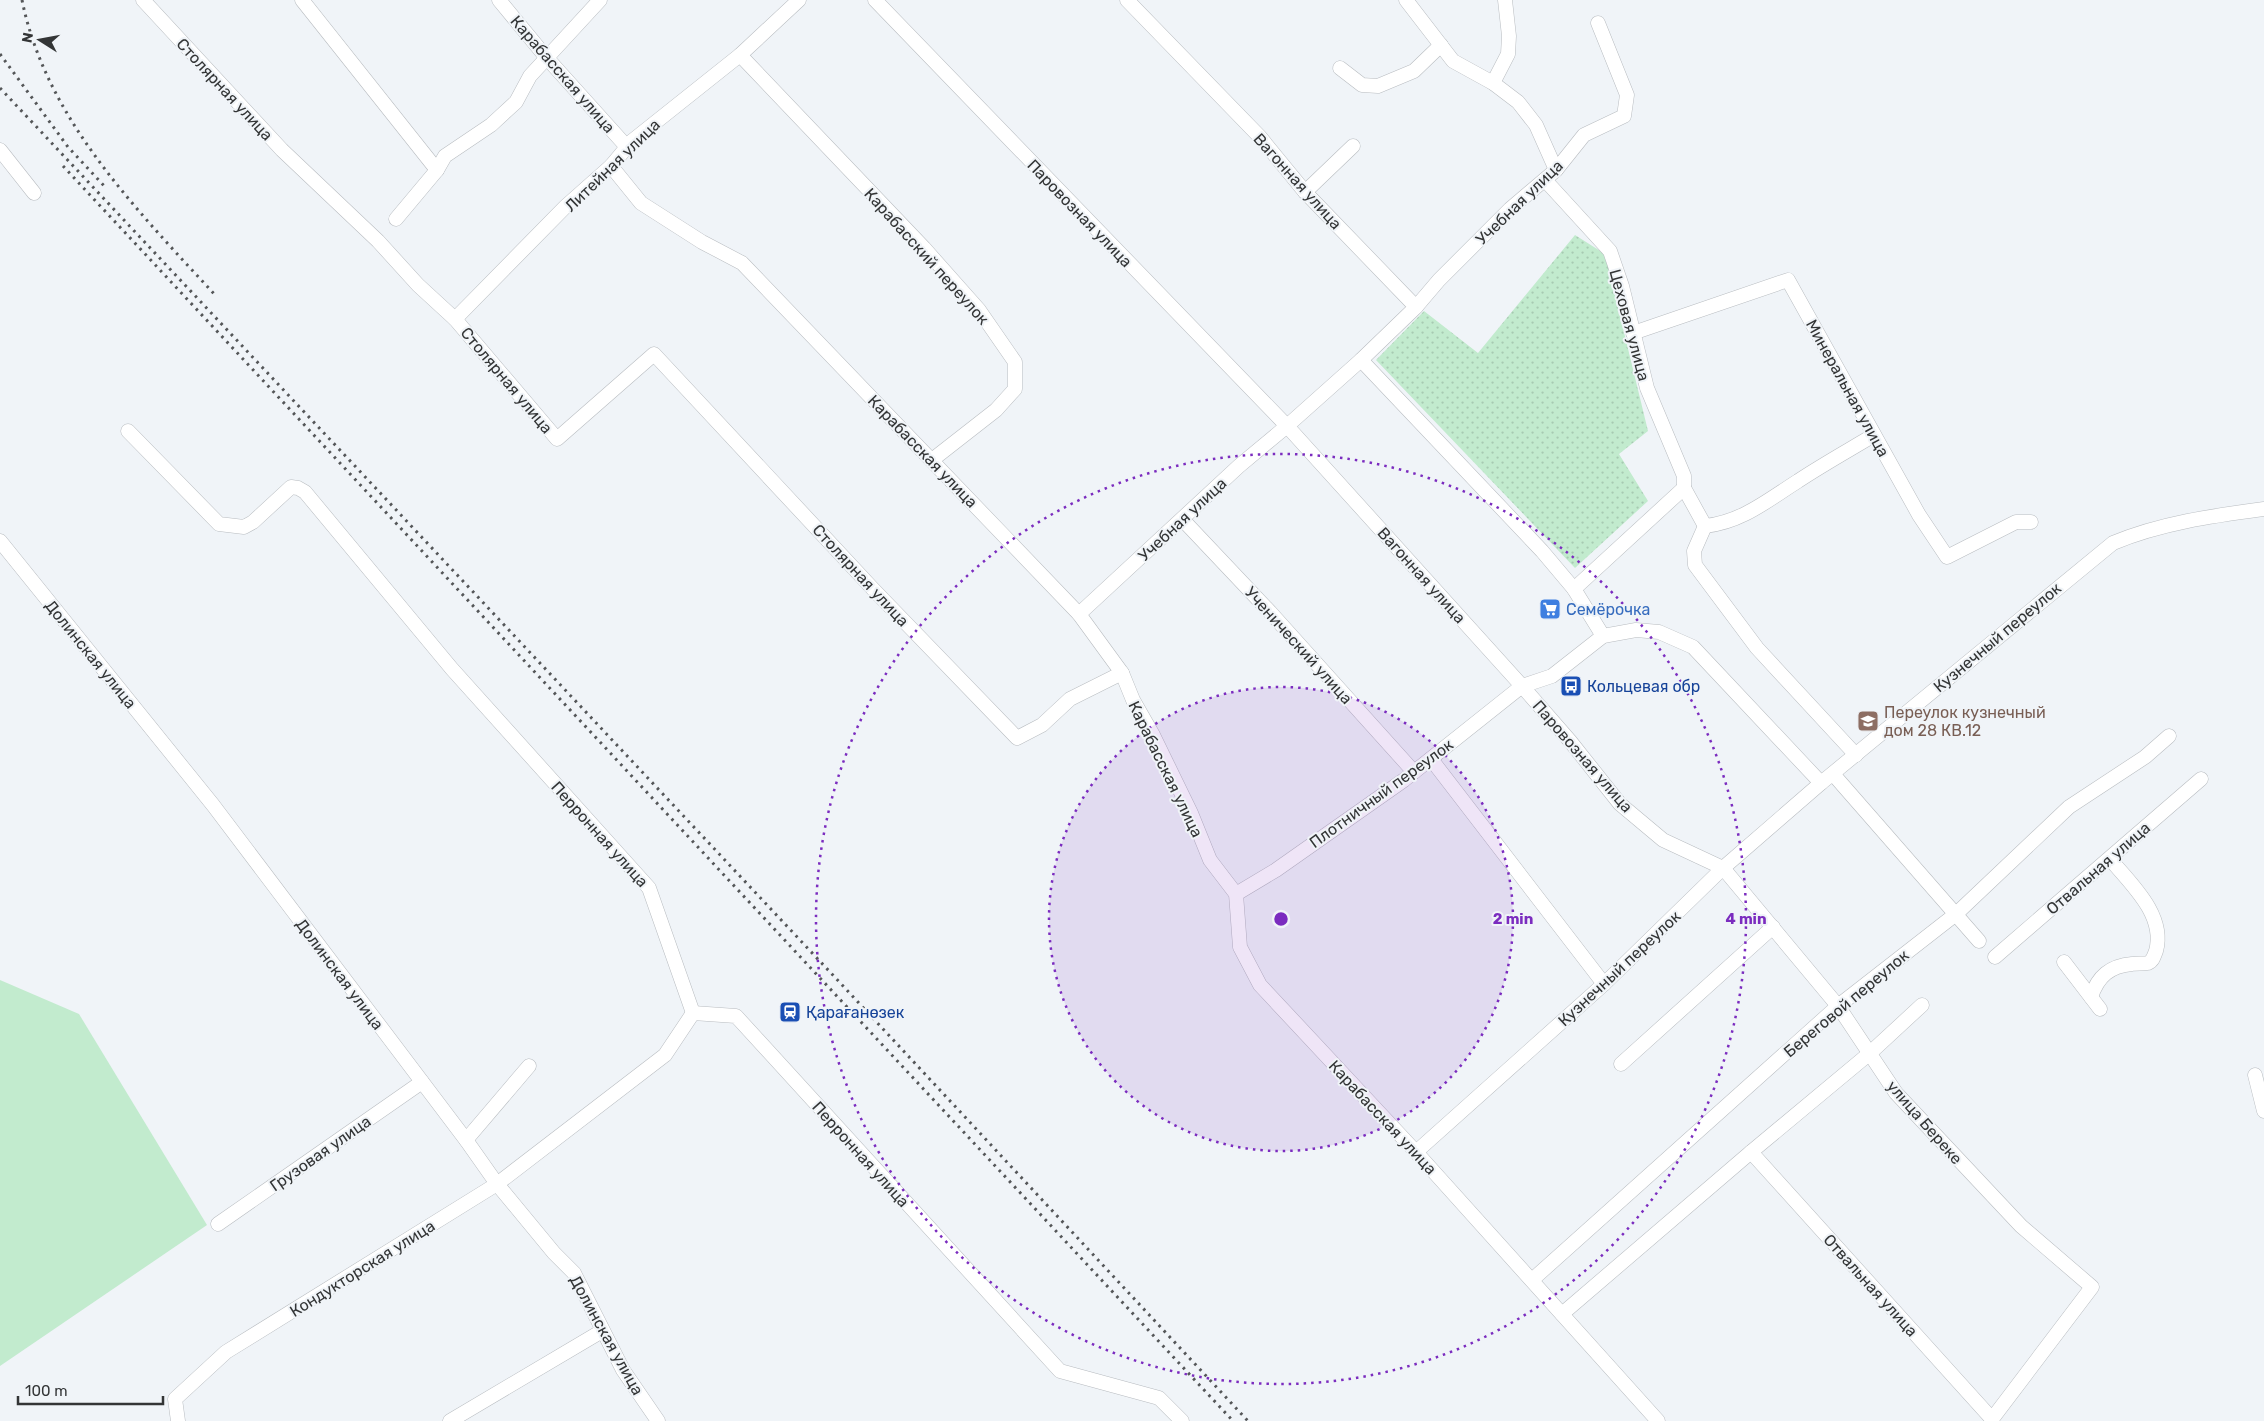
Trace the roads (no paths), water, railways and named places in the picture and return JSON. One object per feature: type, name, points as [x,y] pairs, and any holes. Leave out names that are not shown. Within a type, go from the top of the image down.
[{"type":"street","name":"Столярная улица","points":[[142,0],[282,150],[378,241],[418,285],[455,319],[557,439],[654,354],[873,589],[1017,738],[1042,725],[1070,699],[1122,673]]},
{"type":"street","points":[[302,0],[437,170]]},
{"type":"street","name":"Карабасская улица","points":[[500,0],[546,57],[627,147]]},
{"type":"street","points":[[396,220],[437,170],[445,156],[491,125],[516,102],[530,76],[600,0]]},
{"type":"street","name":"Литейная улица","points":[[455,319],[566,206],[611,166],[627,147],[740,55],[799,0]]},
{"type":"street","name":"Паровозная улица","points":[[875,0],[1287,426]]},
{"type":"street","name":"Вагонная улица","points":[[1126,0],[1260,137],[1305,192],[1416,307]]},
{"type":"street","name":"Цеховая улица","points":[[1406,0],[1453,61],[1493,83],[1518,102],[1536,125],[1551,175],[1610,252],[1622,286],[1646,388],[1684,476],[1684,488]]},
{"type":"street","points":[[1493,83],[1508,54],[1509,36],[1505,0]]},
{"type":"street","name":"Учебная улица","points":[[1416,307],[1439,280],[1510,209],[1551,175],[1584,135],[1624,116],[1627,95],[1598,22]]},
{"type":"street","points":[[1340,68],[1362,85],[1378,86],[1414,71],[1441,45]]},
{"type":"street","name":"Карабасский переулок","points":[[740,55],[924,248],[979,310],[1015,362],[1015,389],[996,410],[932,460]]},
{"type":"street","points":[[1305,192],[1353,146]]},
{"type":"street","points":[[0,150],[34,193]]},
{"type":"street","name":"Карабасская улица","points":[[611,166],[648,208],[702,242],[742,262],[1079,614],[1122,673],[1133,700],[1153,735],[1191,812],[1210,860],[1236,894],[1240,947],[1260,985],[1416,1152],[1658,1421]]},
{"type":"street","name":"Минеральная улица","points":[[1633,333],[1788,280],[1919,515],[1947,557],[2016,522],[2031,522]]},
{"type":"street","points":[[1287,426],[1361,360],[1416,307]]},
{"type":"street","points":[[1361,360],[1542,551],[1574,589],[1603,636],[1636,630],[1659,632],[1693,647],[1821,783]]},
{"type":"street","name":"Учебная улица","points":[[1079,614],[1183,520],[1239,466],[1287,426]]},
{"type":"street","name":"Вагонная улица","points":[[1287,426],[1522,686]]},
{"type":"street","name":"Перронная улица","points":[[128,431],[219,524],[244,527],[253,522],[290,487],[306,492],[452,669],[649,888],[693,1013],[736,1016],[1060,1370],[1159,1398],[1182,1421]]},
{"type":"street","points":[[1705,526],[1737,519],[1751,512],[1799,480],[1874,435]]},
{"type":"street","points":[[1574,589],[1684,488],[1705,526]]},
{"type":"street","name":"Кузнечный переулок","points":[[1416,1152],[1604,984],[1723,868],[1821,783],[2113,542],[2143,530],[2199,518],[2264,509]]},
{"type":"street","name":"Ученический улица","points":[[1183,520],[1270,612],[1414,772]]},
{"type":"street","points":[[1705,526],[1694,551],[1695,565],[1757,648],[1856,754]]},
{"type":"street","name":"Долинская улица","points":[[0,541],[213,805],[466,1140],[497,1184],[554,1253],[574,1273],[623,1370],[658,1421]]},
{"type":"street","name":"Плотничный переулок","points":[[1236,894],[1276,870],[1414,772],[1522,686],[1552,676],[1603,636]]},
{"type":"street","name":"Паровозная улица","points":[[1522,686],[1570,741],[1620,804],[1663,840],[1723,868]]},
{"type":"street","name":"Береговой переулок","points":[[1532,1280],[1838,1006],[1956,914],[2069,807],[2145,757],[2169,736]]},
{"type":"street","points":[[1430,759],[1604,984]]},
{"type":"street","points":[[1833,774],[1979,941]]},
{"type":"street","name":"Отвальная улица","points":[[1995,957],[2201,779]]},
{"type":"street","points":[[2091,997],[2101,976],[2119,966],[2148,962],[2154,959],[2158,945],[2156,922],[2141,896],[2110,858]]},
{"type":"street","name":"улица Береке","points":[[1723,868],[1838,1006],[1896,1093],[2008,1213],[2092,1287]]},
{"type":"street","points":[[1620,1064],[1772,927]]},
{"type":"street","points":[[2064,962],[2100,1009]]},
{"type":"street","points":[[1562,1314],[1870,1053],[1922,1005]]},
{"type":"street","name":"Кондукторская улица","points":[[178,1421],[175,1399],[226,1352],[497,1184],[665,1055],[693,1013]]},
{"type":"street","points":[[466,1140],[529,1066]]},
{"type":"street","points":[[2255,1075],[2264,1111]]},
{"type":"street","name":"Грузовая улица","points":[[218,1224],[422,1082]]},
{"type":"street","name":"Отвальная улица","points":[[1751,1152],[1992,1420],[2092,1287]]},
{"type":"street","points":[[450,1421],[602,1331]]},
{"type":"railway","points":[[22,0],[34,43],[51,84],[73,123],[98,160],[126,196],[216,296]]},
{"type":"railway","points":[[0,54],[68,147],[106,188]]},
{"type":"railway","points":[[0,88],[830,972],[1248,1421]]},
{"type":"railway","points":[[63,166],[1233,1421]]},
{"type":"place","name":"Семёрочка","points":[[1550,609]]},
{"type":"place","name":"Кольцевая обр","points":[[1571,686]]},
{"type":"place","name":"Переулок кузнечный дом 28 КВ.12","points":[[1868,721]]},
{"type":"place","name":"Қарағанөзек","points":[[790,1012]]}]
